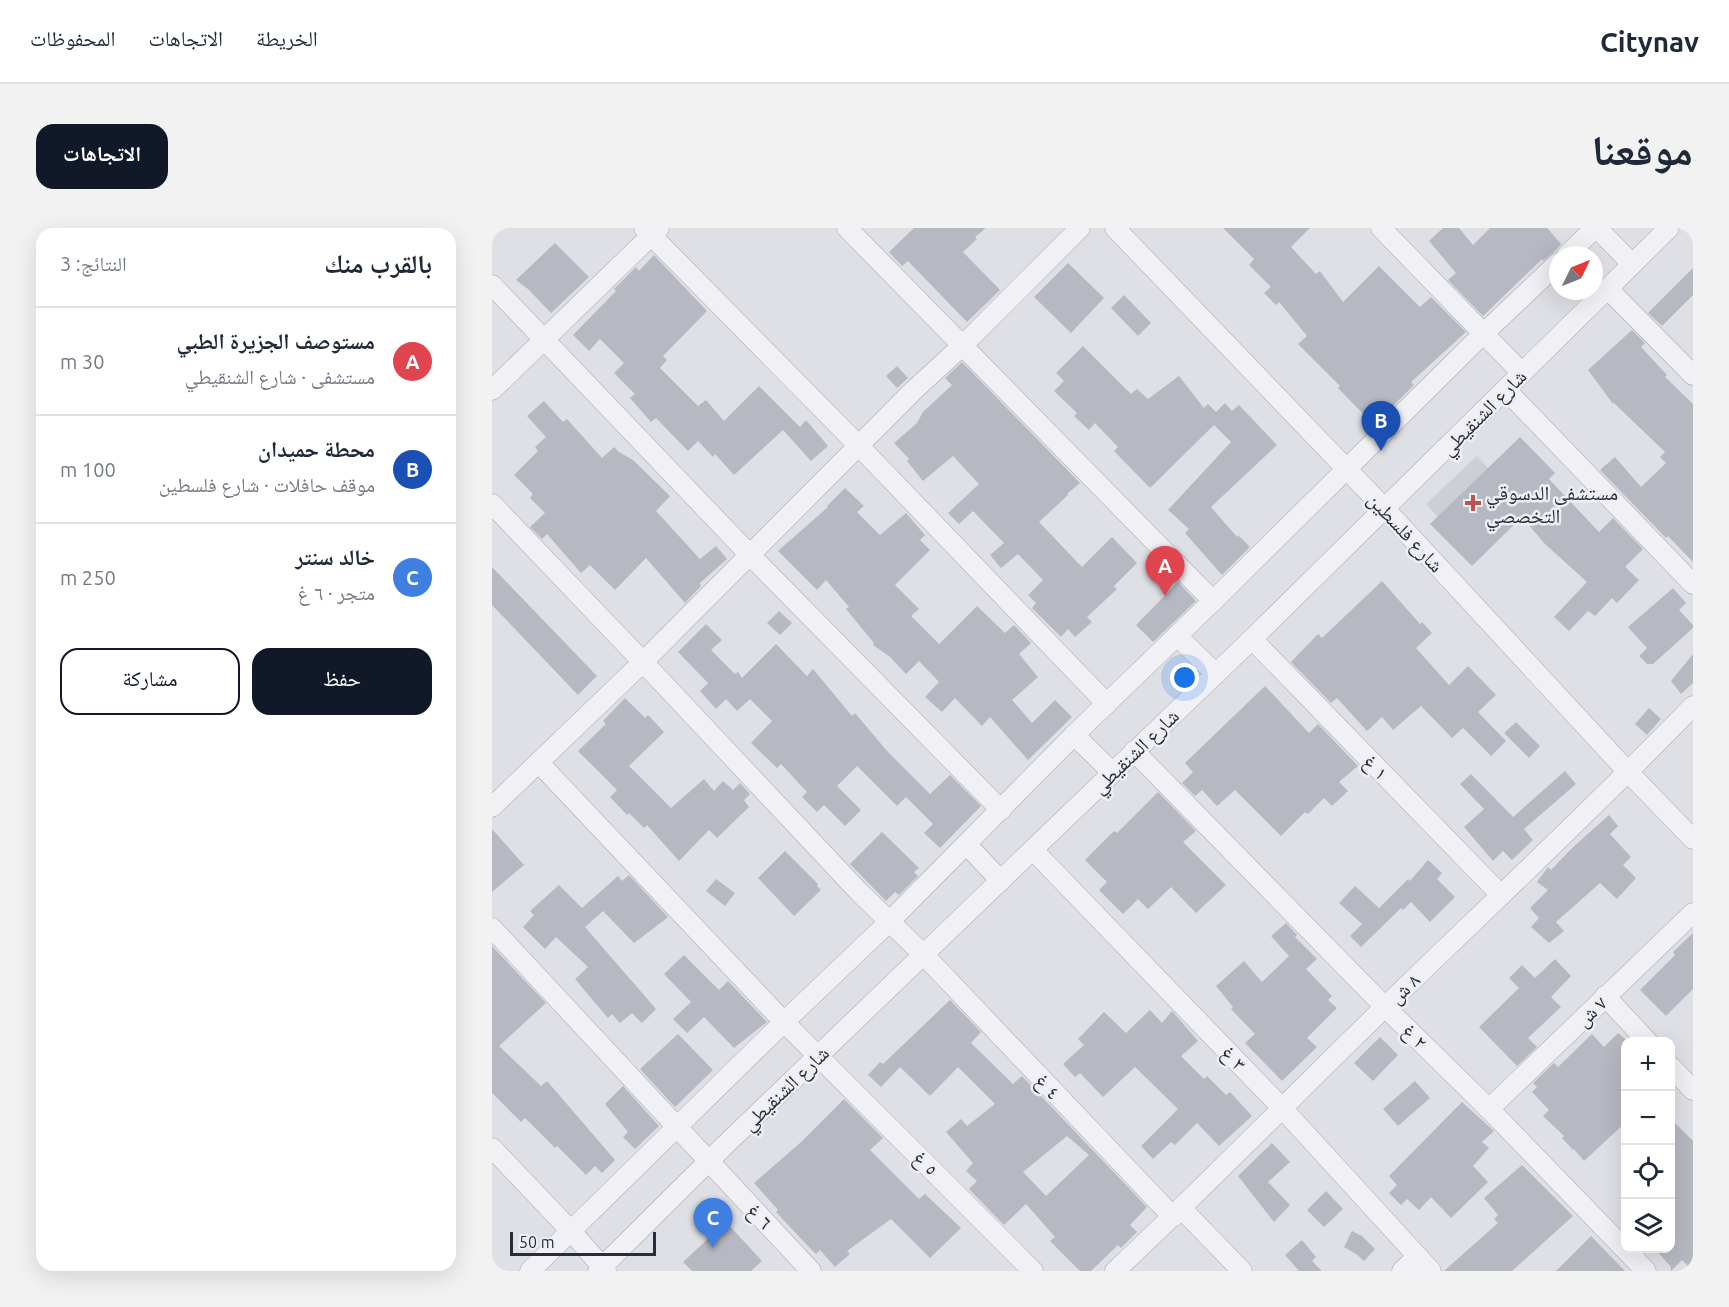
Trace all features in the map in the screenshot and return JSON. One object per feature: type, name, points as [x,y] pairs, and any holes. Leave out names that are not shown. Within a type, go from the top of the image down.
[{"type":"street","points":[[847,228],[1214,601]]},
{"type":"street","points":[[492,807],[644,662],[914,390],[963,345],[1080,228]]},
{"type":"street","points":[[1381,228],[1522,373]]},
{"type":"street","points":[[1577,246],[1596,228],[1632,264]]},
{"type":"street","name":"شارع الشنقيطي","points":[[1603,288],[1669,228]]},
{"type":"street","points":[[492,390],[652,230],[1107,704]]},
{"type":"street","name":"شارع فلسطين","points":[[1127,232],[1693,839]]},
{"type":"street","points":[[530,1271],[889,922],[1074,735],[1214,601],[1549,272]]},
{"type":"street","points":[[492,285],[750,555],[1001,810]]},
{"type":"street","points":[[1603,298],[1693,375]]},
{"type":"street","name":"شارع الشنقيطي","points":[[602,1270],[819,1055],[1385,509],[1506,390],[1590,300]]},
{"type":"street","points":[[1506,390],[1693,584]]},
{"type":"street","name":"٤ غ","points":[[492,504],[889,922],[1177,1212],[1242,1271]]},
{"type":"street","points":[[1177,636],[1216,674]]},
{"type":"street","name":"١ غ","points":[[1252,639],[1501,895]]},
{"type":"street","name":"٨ ش","points":[[1115,1271],[1385,1006],[1629,772],[1693,706]]},
{"type":"street","points":[[1074,735],[1112,772]]},
{"type":"street","name":"٢ غ","points":[[1134,751],[1489,1109],[1637,1268]]},
{"type":"street","name":"٥ غ","points":[[539,763],[784,1022],[1033,1271]]},
{"type":"street","points":[[967,845],[1001,881]]},
{"type":"street","name":"٣ غ","points":[[1033,850],[1282,1108],[1431,1271]]},
{"type":"street","name":"٧ ش","points":[[1489,1109],[1693,913]]},
{"type":"street","name":"٦ غ","points":[[492,927],[811,1271]]},
{"type":"street","points":[[1605,996],[1644,1037]]},
{"type":"street","points":[[1675,1070],[1693,1090]]},
{"type":"street","points":[[492,1148],[570,1230],[602,1270]]},
{"type":"street","points":[[1402,1271],[1418,1256]]},
{"type":"shaded area","name":"مستشفى الدسوقي التخصصي","points":[[1477,456],[1520,502],[1469,550],[1426,504]]},
{"type":"building","points":[[914,228],[986,228],[963,252],[1000,290],[967,322],[908,261],[902,266],[889,252]]},
{"type":"building","points":[[1223,228],[1310,228],[1291,247],[1316,274],[1320,271],[1343,302],[1379,266],[1420,307],[1431,297],[1466,332],[1411,382],[1414,385],[1374,425],[1338,388],[1340,386],[1298,344],[1307,336],[1279,302],[1276,305],[1264,293],[1271,287],[1249,265],[1254,259]]},
{"type":"building","points":[[1443,228],[1459,228],[1473,245],[1490,228],[1547,228],[1561,244],[1549,246],[1549,256],[1543,261],[1542,259],[1483,316],[1448,280],[1456,273],[1429,241]]},
{"type":"building","points":[[555,243],[589,277],[551,313],[516,280]]},
{"type":"building","points":[[654,255],[707,311],[663,356],[667,360],[660,368],[698,406],[706,400],[724,421],[759,386],[800,427],[806,420],[828,446],[811,461],[783,430],[734,475],[715,454],[713,457],[698,441],[688,451],[656,418],[651,422],[630,398],[635,394],[614,373],[624,363],[600,339],[589,351],[573,335],[636,267],[639,271]]},
{"type":"building","points":[[1068,263],[1104,298],[1071,333],[1034,297]]},
{"type":"building","points":[[1693,268],[1693,295],[1662,326],[1648,313]]},
{"type":"building","points":[[1124,295],[1151,323],[1138,336],[1111,308]]},
{"type":"building","points":[[1632,330],[1645,343],[1641,347],[1667,375],[1665,377],[1693,404],[1693,562],[1668,536],[1666,538],[1600,470],[1615,457],[1641,487],[1666,463],[1660,457],[1665,452],[1613,404],[1588,370]]},
{"type":"building","points":[[1083,346],[1131,394],[1137,389],[1148,399],[1179,376],[1204,408],[1208,404],[1216,412],[1225,403],[1232,411],[1239,405],[1277,445],[1211,507],[1237,537],[1238,535],[1250,547],[1222,575],[1185,533],[1189,529],[1168,510],[1231,442],[1214,425],[1150,488],[1114,451],[1118,447],[1095,423],[1089,430],[1074,416],[1077,413],[1054,391],[1064,381],[1056,373]]},
{"type":"building","points":[[962,362],[1080,483],[1039,522],[1082,567],[1112,537],[1137,563],[1114,586],[1117,589],[1087,617],[1092,622],[1075,637],[1068,629],[1061,637],[1032,608],[1036,603],[1028,595],[1043,580],[1018,554],[1001,568],[990,555],[1004,543],[973,511],[959,524],[948,513],[979,484],[953,456],[923,481],[907,461],[909,459],[894,443],[917,423],[923,412],[952,385],[945,378]]},
{"type":"building","points":[[897,366],[908,378],[897,388],[886,376]]},
{"type":"building","points":[[544,401],[563,422],[567,419],[602,458],[614,447],[633,460],[670,496],[656,511],[700,559],[716,546],[727,559],[700,583],[701,586],[685,603],[646,558],[615,590],[590,565],[581,573],[547,534],[542,539],[530,527],[545,513],[530,498],[533,494],[514,475],[538,451],[535,447],[546,437],[527,416]]},
{"type":"building","points":[[1520,437],[1555,473],[1549,479],[1599,532],[1613,518],[1643,549],[1625,567],[1639,580],[1617,603],[1612,598],[1595,616],[1588,611],[1569,631],[1554,617],[1587,582],[1544,543],[1522,517],[1472,566],[1430,524]]},
{"type":"building","points":[[845,488],[864,506],[857,512],[880,535],[906,513],[925,535],[920,540],[930,550],[895,585],[919,609],[911,616],[939,644],[977,606],[1005,633],[1014,625],[1031,643],[1019,654],[1038,677],[1012,700],[1032,723],[1055,700],[1072,717],[1028,760],[990,717],[982,726],[955,698],[942,712],[925,697],[939,682],[919,661],[906,674],[890,657],[873,645],[874,643],[846,609],[849,607],[826,580],[817,590],[778,551],[828,507]]},
{"type":"building","points":[[492,567],[597,676],[578,695],[492,605]]},
{"type":"building","points":[[1382,581],[1420,624],[1422,622],[1432,633],[1416,648],[1449,685],[1468,666],[1496,695],[1478,712],[1506,741],[1491,756],[1463,728],[1452,738],[1421,706],[1393,730],[1382,717],[1367,731],[1337,698],[1331,703],[1291,662],[1318,634],[1322,638]]},
{"type":"building","points":[[1178,582],[1196,601],[1153,642],[1136,625]]},
{"type":"building","points":[[1673,588],[1686,603],[1679,610],[1693,625],[1693,628],[1653,664],[1647,664],[1639,656],[1647,648],[1628,627]]},
{"type":"building","points":[[779,611],[792,623],[780,635],[767,623]]},
{"type":"building","points":[[706,624],[722,640],[711,650],[735,674],[738,672],[742,678],[776,644],[807,676],[813,669],[852,716],[855,713],[887,751],[930,794],[950,775],[981,806],[940,848],[924,833],[933,824],[906,797],[897,806],[857,766],[837,786],[861,810],[845,826],[824,805],[817,812],[802,797],[807,792],[781,764],[777,768],[751,743],[772,721],[750,699],[737,711],[726,699],[716,709],[700,691],[708,683],[678,652]]},
{"type":"building","points":[[1693,654],[1693,683],[1681,694],[1671,681]]},
{"type":"building","points":[[1265,686],[1309,733],[1318,724],[1358,766],[1339,782],[1348,791],[1332,806],[1324,798],[1308,814],[1305,812],[1281,836],[1235,790],[1217,806],[1202,790],[1195,796],[1182,783],[1193,772],[1185,763]]},
{"type":"building","points":[[625,698],[645,718],[648,715],[664,732],[629,766],[671,808],[704,779],[714,791],[723,781],[733,790],[740,783],[750,794],[744,800],[749,807],[717,838],[709,830],[679,861],[647,825],[644,828],[629,813],[627,815],[610,797],[617,790],[578,751],[606,724],[603,721]]},
{"type":"building","points":[[1649,708],[1661,719],[1647,735],[1635,724]]},
{"type":"building","points":[[1516,722],[1540,746],[1529,758],[1504,733]]},
{"type":"building","points":[[1565,771],[1576,784],[1524,829],[1533,840],[1512,860],[1503,851],[1493,861],[1464,827],[1484,809],[1460,784],[1471,774],[1513,817]]},
{"type":"building","points":[[1158,792],[1196,831],[1183,842],[1226,885],[1196,913],[1171,887],[1148,909],[1138,899],[1123,914],[1099,890],[1107,882],[1085,860],[1114,831],[1117,833]]},
{"type":"building","points":[[1609,815],[1618,826],[1610,834],[1631,857],[1623,865],[1636,878],[1617,899],[1600,883],[1556,922],[1564,931],[1549,943],[1531,927],[1539,918],[1530,908],[1548,890],[1537,882],[1548,867],[1551,870]]},
{"type":"building","points":[[492,829],[524,865],[492,892]]},
{"type":"building","points":[[882,832],[919,868],[914,872],[918,876],[899,895],[895,892],[886,901],[850,864]]},
{"type":"building","points":[[785,851],[818,884],[821,890],[794,916],[758,878]]},
{"type":"building","points":[[1428,860],[1442,873],[1437,879],[1455,897],[1430,922],[1411,902],[1403,910],[1401,908],[1361,947],[1350,936],[1362,924],[1339,903],[1355,886],[1379,908],[1408,879],[1410,881]]},
{"type":"building","points":[[629,875],[667,918],[634,943],[603,911],[585,927],[656,1009],[642,1023],[632,1013],[620,1023],[612,1014],[608,1018],[575,979],[588,967],[556,937],[545,949],[523,927],[534,915],[530,911],[559,885],[582,908],[618,876],[622,881]]},
{"type":"building","points":[[716,879],[735,893],[725,906],[706,891]]},
{"type":"building","points":[[1286,923],[1297,935],[1295,937],[1317,959],[1306,969],[1332,996],[1328,1000],[1337,1008],[1307,1038],[1317,1047],[1282,1081],[1245,1043],[1255,1034],[1231,1009],[1233,1007],[1216,986],[1244,961],[1262,982],[1289,956],[1271,936]]},
{"type":"building","points":[[1693,933],[1693,989],[1666,1016],[1640,990]]},
{"type":"building","points":[[492,946],[546,1003],[499,1046],[541,1086],[547,1081],[615,1160],[602,1173],[595,1166],[586,1175],[525,1118],[521,1122],[492,1093]]},
{"type":"building","points":[[684,955],[719,990],[728,981],[767,1022],[734,1048],[704,1017],[687,1033],[673,1019],[691,1002],[664,974]]},
{"type":"building","points":[[1555,959],[1571,976],[1551,997],[1561,1007],[1528,1038],[1537,1047],[1517,1066],[1479,1027],[1519,988],[1509,978],[1522,965],[1535,978]]},
{"type":"building","points":[[950,1000],[981,1032],[971,1043],[1013,1084],[1022,1076],[1147,1207],[1130,1225],[1137,1232],[1121,1248],[1118,1245],[1091,1271],[1080,1271],[1050,1241],[1055,1237],[1026,1204],[1004,1225],[969,1189],[977,1181],[966,1171],[973,1163],[946,1132],[961,1119],[967,1126],[995,1104],[958,1067],[930,1096],[900,1067],[881,1087],[868,1075],[880,1062],[883,1064]],"holes":[[[1067,1136],[1089,1155],[1046,1196],[1023,1172]]]},
{"type":"building","points":[[1150,1010],[1162,1023],[1172,1011],[1198,1041],[1181,1056],[1204,1079],[1207,1076],[1226,1095],[1230,1092],[1252,1116],[1219,1146],[1197,1123],[1175,1145],[1171,1142],[1153,1159],[1141,1146],[1178,1109],[1135,1067],[1103,1097],[1080,1073],[1075,1077],[1063,1064],[1084,1045],[1078,1039],[1104,1012],[1126,1033]]},
{"type":"building","points":[[1618,1033],[1623,1037],[1621,1127],[1584,1161],[1562,1138],[1564,1136],[1543,1116],[1549,1110],[1532,1092],[1537,1087],[1533,1083],[1554,1063],[1558,1067],[1592,1034],[1604,1047]]},
{"type":"building","points":[[678,1034],[713,1070],[675,1107],[640,1069]]},
{"type":"building","points":[[1380,1037],[1398,1055],[1373,1081],[1354,1063]]},
{"type":"building","points":[[1415,1081],[1430,1098],[1398,1126],[1383,1109]]},
{"type":"building","points":[[623,1086],[659,1126],[635,1149],[623,1137],[628,1132],[605,1104]]},
{"type":"building","points":[[844,1099],[883,1138],[870,1150],[919,1199],[925,1194],[961,1228],[930,1258],[891,1219],[847,1251],[850,1254],[835,1267],[820,1250],[816,1254],[804,1242],[776,1212],[778,1210],[754,1183],[800,1143]]},
{"type":"building","points":[[1462,1102],[1494,1131],[1482,1142],[1489,1148],[1473,1166],[1488,1182],[1451,1218],[1431,1197],[1419,1210],[1407,1199],[1401,1205],[1389,1193],[1397,1185],[1389,1176]]},
{"type":"building","points":[[1675,1123],[1693,1141],[1693,1271],[1682,1260],[1671,1271],[1671,1267],[1658,1253],[1675,1253]]},
{"type":"building","points":[[1272,1143],[1290,1162],[1268,1182],[1290,1205],[1274,1222],[1238,1176]]},
{"type":"building","points":[[1522,1165],[1573,1216],[1512,1271],[1444,1271],[1498,1223],[1494,1219],[1498,1215],[1484,1198]]},
{"type":"building","points":[[1326,1191],[1343,1209],[1324,1227],[1307,1210]]},
{"type":"building","points":[[726,1222],[762,1261],[751,1271],[692,1271],[683,1262]]},
{"type":"building","points":[[1352,1231],[1362,1236],[1375,1249],[1364,1261],[1344,1247]]},
{"type":"building","points":[[1591,1236],[1625,1271],[1556,1271]]},
{"type":"building","points":[[1302,1240],[1316,1257],[1312,1261],[1322,1271],[1299,1271],[1285,1255]]},
{"type":"place","name":"محطة حميدان","points":[[1381,451]]},
{"type":"place","name":"مستشفى الدسوقي التخصصي","points":[[1473,503]]},
{"type":"place","name":"مستوصف الجزيرة الطبي","points":[[1165,596]]},
{"type":"place","name":"خالد سنتر","points":[[713,1248]]}]
